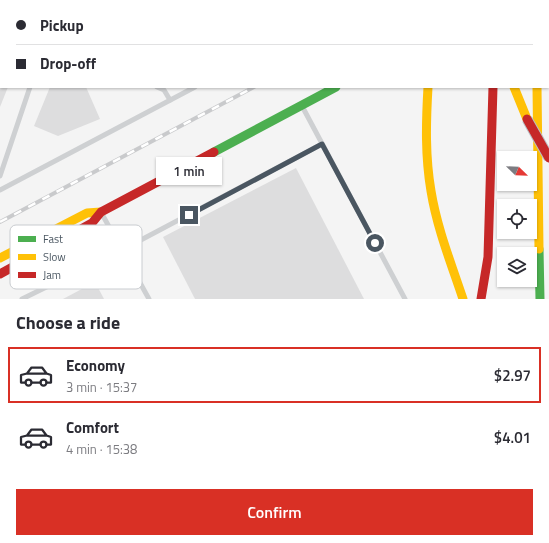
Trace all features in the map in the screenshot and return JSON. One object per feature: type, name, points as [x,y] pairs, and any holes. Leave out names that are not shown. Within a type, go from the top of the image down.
[{"type":"main road","points":[[88,225],[101,212],[334,88]]},
{"type":"main road","points":[[428,88],[426,123],[427,157],[431,191],[442,240],[463,299]]},
{"type":"main road","points":[[481,299],[488,256],[490,147],[494,88]]},
{"type":"main road","points":[[514,88],[527,119],[549,158]]},
{"type":"main road","points":[[537,88],[540,299]]},
{"type":"main road","points":[[64,225],[87,213],[101,212]]},
{"type":"main road","points":[[0,258],[10,253]]},
{"type":"main road","points":[[0,274],[10,268]]},
{"type":"lane","points":[[0,176],[30,88]]},
{"type":"lane","points":[[159,88],[164,90],[170,100]]},
{"type":"lane","points":[[0,190],[193,88]]},
{"type":"lane","points":[[302,105],[405,299]]},
{"type":"lane","points":[[142,239],[322,144]]},
{"type":"lane","points":[[101,212],[108,225]]},
{"type":"lane","points":[[142,286],[149,299]]},
{"type":"lane","points":[[22,299],[42,289]]},
{"type":"building","points":[[0,88],[8,88],[0,107]]},
{"type":"building","points":[[50,88],[86,88],[100,119],[58,136],[34,126]]},
{"type":"building","points":[[296,168],[364,299],[195,299],[163,237]]},
{"type":"building","points":[[82,289],[99,289],[104,299],[63,299]]},
{"type":"railway","points":[[0,222],[252,88]]},
{"type":"traffic: fast","points":[[214,152],[334,88]]},
{"type":"traffic: fast","points":[[539,249],[540,299]]},
{"type":"traffic: slow","points":[[428,88],[426,139],[431,191],[441,232],[463,299]]},
{"type":"traffic: slow","points":[[514,88],[527,119]]},
{"type":"traffic: slow","points":[[537,88],[539,249]]},
{"type":"traffic: slow","points":[[64,225],[87,213],[101,212]]},
{"type":"traffic: slow","points":[[0,258],[10,253]]},
{"type":"traffic: jam","points":[[481,299],[488,257],[493,88]]},
{"type":"traffic: jam","points":[[527,119],[549,158]]},
{"type":"traffic: jam","points":[[88,225],[101,212],[214,152]]},
{"type":"traffic: jam","points":[[0,274],[10,268]]},
{"type":"route","points":[[189,215],[322,144],[375,243]]}]
